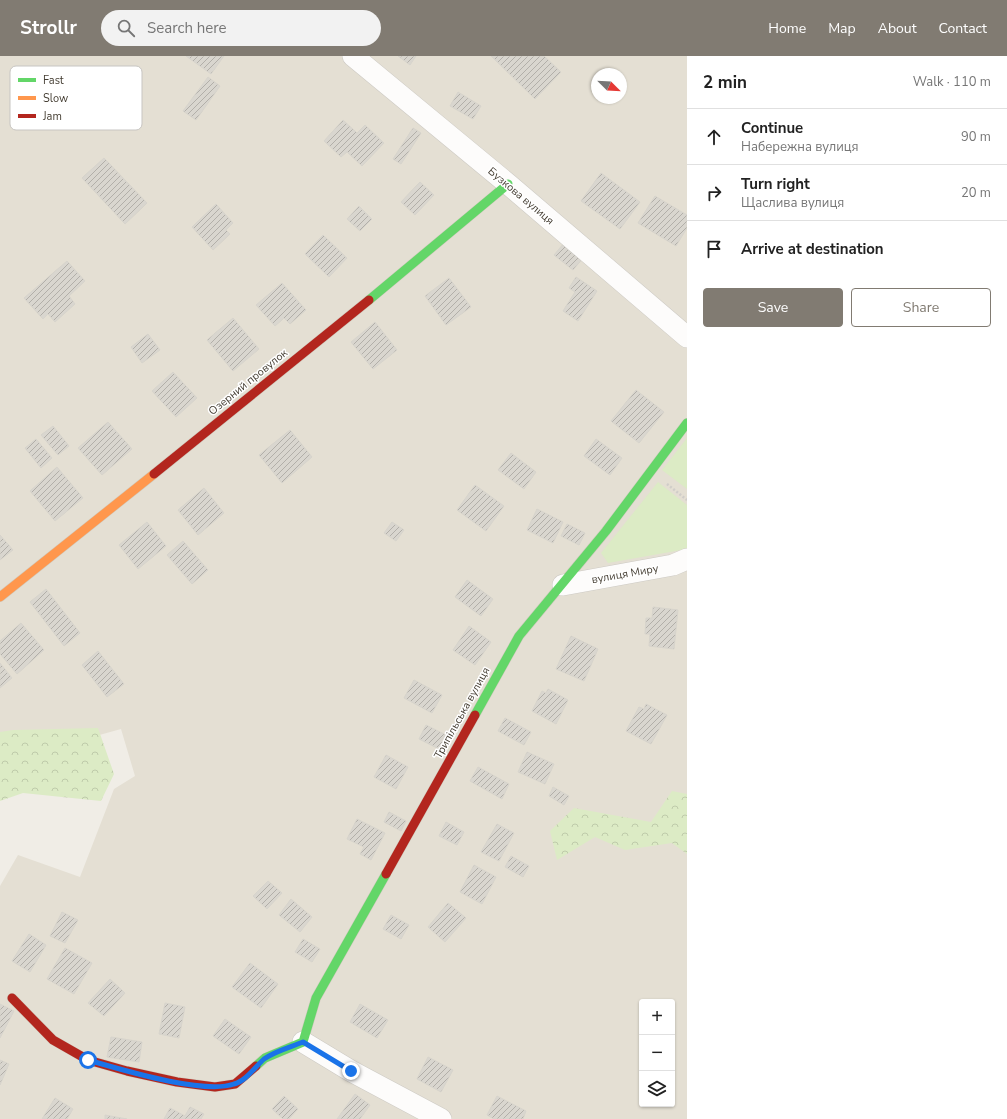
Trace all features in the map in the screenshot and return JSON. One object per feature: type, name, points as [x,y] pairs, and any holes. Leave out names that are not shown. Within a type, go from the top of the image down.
[{"type":"street","name":"Бузкова вулиця","points":[[353,56],[508,184],[687,338]]},
{"type":"street","name":"Озерний провулок","points":[[0,597],[334,329],[508,184]]},
{"type":"street","name":"Трипільська вулиця","points":[[303,1042],[316,998],[520,636],[652,474],[687,423]]},
{"type":"street","name":"вулиця Миру","points":[[563,585],[673,565],[687,559]]},
{"type":"street","points":[[12,998],[53,1040],[88,1060],[127,1071],[176,1082],[215,1087],[235,1084],[265,1058],[303,1042],[351,1071],[442,1119]]},
{"type":"path","points":[[652,474],[687,500]]},
{"type":"shaded area","points":[[0,56],[687,56],[687,1119],[0,1119],[0,886],[18,855],[80,877],[114,789],[135,776],[121,729],[13,759],[0,770]]},
{"type":"green space","points":[[687,438],[687,489],[662,470]]},
{"type":"green space","points":[[658,482],[687,505],[687,549],[608,563],[601,553]]},
{"type":"green space","points":[[98,728],[114,774],[101,801],[23,793],[0,801],[0,732],[13,730]]},
{"type":"green space","points":[[672,791],[687,794],[687,854],[672,843],[625,850],[595,837],[557,860],[550,831],[574,808],[651,822]]},
{"type":"building","points":[[186,56],[224,56],[211,74]]},
{"type":"building","points":[[398,56],[416,56],[410,65]]},
{"type":"building","points":[[491,56],[544,56],[561,72],[535,99]]},
{"type":"building","points":[[208,77],[220,86],[196,120],[183,111]]},
{"type":"building","points":[[458,92],[481,106],[473,119],[450,106]]},
{"type":"building","points":[[343,120],[357,133],[365,125],[384,143],[362,166],[347,152],[341,157],[324,141]]},
{"type":"building","points":[[413,128],[421,133],[401,164],[393,159]]},
{"type":"building","points":[[104,158],[147,203],[125,224],[82,178]]},
{"type":"building","points":[[601,173],[640,202],[620,229],[581,201]]},
{"type":"building","points":[[420,182],[434,195],[415,215],[401,202]]},
{"type":"building","points":[[655,196],[687,215],[687,228],[676,246],[638,223]]},
{"type":"building","points":[[216,204],[233,223],[226,230],[230,234],[213,250],[192,227]]},
{"type":"building","points":[[359,206],[372,219],[360,231],[347,219]]},
{"type":"building","points":[[323,235],[347,258],[329,277],[305,254]]},
{"type":"building","points":[[564,243],[583,258],[573,270],[554,255]]},
{"type":"building","points":[[67,261],[85,281],[69,296],[75,304],[55,322],[48,314],[43,319],[24,298]]},
{"type":"building","points":[[576,277],[597,291],[578,321],[563,311],[575,292],[569,288]]},
{"type":"building","points":[[449,278],[471,307],[446,325],[425,296]]},
{"type":"building","points":[[282,283],[306,310],[290,324],[284,318],[275,326],[256,305]]},
{"type":"building","points":[[233,318],[259,349],[233,371],[207,340]]},
{"type":"building","points":[[375,322],[397,350],[373,369],[351,342]]},
{"type":"building","points":[[148,334],[160,350],[142,363],[131,347]]},
{"type":"building","points":[[173,372],[197,398],[176,417],[152,391]]},
{"type":"building","points":[[636,390],[664,412],[639,443],[611,421]]},
{"type":"building","points":[[108,422],[132,449],[102,475],[78,448]]},
{"type":"building","points":[[53,426],[69,446],[58,455],[41,435]]},
{"type":"building","points":[[290,430],[312,457],[282,483],[259,455]]},
{"type":"building","points":[[36,439],[52,458],[41,468],[25,448]]},
{"type":"building","points":[[596,439],[622,458],[610,475],[584,456]]},
{"type":"building","points":[[511,453],[536,472],[524,489],[498,470]]},
{"type":"building","points":[[57,467],[83,498],[55,521],[30,491]]},
{"type":"building","points":[[475,485],[504,506],[486,531],[457,510]]},
{"type":"building","points":[[204,488],[224,513],[198,535],[178,510]]},
{"type":"building","points":[[537,509],[563,522],[553,543],[527,530]]},
{"type":"building","points":[[147,522],[166,546],[138,569],[119,545]]},
{"type":"building","points":[[392,522],[404,530],[396,541],[384,533]]},
{"type":"building","points":[[567,524],[585,533],[579,545],[561,536]]},
{"type":"building","points":[[0,535],[13,550],[0,560]]},
{"type":"building","points":[[183,541],[208,570],[192,584],[167,555]]},
{"type":"building","points":[[467,580],[493,599],[481,616],[455,597]]},
{"type":"building","points":[[46,589],[80,633],[64,646],[30,602]]},
{"type":"building","points":[[653,607],[678,610],[674,649],[649,646],[650,634],[645,634],[646,618],[652,618]]},
{"type":"building","points":[[21,623],[44,650],[17,674],[0,654],[0,641]]},
{"type":"building","points":[[469,626],[491,642],[475,665],[453,650]]},
{"type":"building","points":[[571,636],[598,649],[584,681],[556,669]]},
{"type":"building","points":[[98,651],[124,684],[107,697],[82,665]]},
{"type":"building","points":[[0,663],[12,678],[0,688]]},
{"type":"building","points":[[414,680],[442,695],[432,713],[404,698]]},
{"type":"building","points":[[548,689],[568,700],[556,724],[532,711],[542,691],[546,693]]},
{"type":"building","points":[[646,704],[667,715],[651,744],[626,731],[639,707],[644,709]]},
{"type":"building","points":[[505,718],[531,732],[524,745],[498,731]]},
{"type":"building","points":[[426,725],[446,735],[439,749],[419,739]]},
{"type":"building","points":[[527,752],[554,764],[545,784],[518,772]]},
{"type":"building","points":[[386,755],[408,767],[396,789],[374,777]]},
{"type":"building","points":[[478,767],[509,784],[502,799],[470,781]]},
{"type":"building","points":[[553,787],[569,796],[564,805],[549,796]]},
{"type":"building","points":[[389,812],[406,821],[401,831],[384,822]]},
{"type":"building","points":[[357,819],[385,833],[371,860],[360,854],[364,847],[347,839]]},
{"type":"building","points":[[446,822],[464,832],[457,845],[439,836]]},
{"type":"building","points":[[497,824],[514,833],[499,861],[481,852]]},
{"type":"building","points":[[511,856],[529,866],[523,877],[505,867]]},
{"type":"building","points":[[474,865],[496,877],[482,904],[460,892]]},
{"type":"building","points":[[268,881],[282,893],[267,909],[253,896]]},
{"type":"building","points":[[291,899],[312,917],[300,932],[279,915]]},
{"type":"building","points":[[448,903],[466,918],[445,942],[428,927]]},
{"type":"building","points":[[62,912],[78,920],[65,943],[50,936]]},
{"type":"building","points":[[391,915],[409,925],[401,939],[383,929]]},
{"type":"building","points":[[29,934],[46,945],[30,972],[12,961]]},
{"type":"building","points":[[303,939],[320,949],[312,962],[295,952]]},
{"type":"building","points":[[65,948],[92,963],[74,994],[47,979]]},
{"type":"building","points":[[250,963],[278,984],[261,1008],[232,987]]},
{"type":"building","points":[[110,979],[125,993],[104,1016],[88,1003]]},
{"type":"building","points":[[165,1003],[185,1007],[179,1038],[159,1034]]},
{"type":"building","points":[[0,1004],[14,1011],[0,1038]]},
{"type":"building","points":[[360,1004],[388,1020],[377,1038],[350,1022]]},
{"type":"building","points":[[225,1019],[251,1037],[239,1054],[213,1036]]},
{"type":"building","points":[[111,1037],[142,1042],[139,1062],[107,1057]]},
{"type":"building","points":[[428,1057],[453,1070],[441,1092],[417,1079]]},
{"type":"building","points":[[0,1060],[9,1064],[0,1085]]},
{"type":"building","points":[[355,1094],[370,1105],[360,1119],[337,1119]]},
{"type":"building","points":[[284,1096],[298,1109],[289,1119],[283,1119],[272,1109]]},
{"type":"building","points":[[497,1096],[526,1111],[523,1119],[494,1119],[487,1115]]},
{"type":"building","points":[[55,1098],[73,1109],[67,1119],[42,1119]]},
{"type":"building","points":[[190,1107],[204,1114],[201,1119],[164,1119],[170,1108],[185,1116]]},
{"type":"building","points":[[105,1115],[127,1119],[105,1119]]},
{"type":"traffic: fast","points":[[369,300],[508,184]]},
{"type":"traffic: fast","points":[[475,715],[519,636],[606,531],[687,423]]},
{"type":"traffic: fast","points":[[256,1066],[265,1058],[303,1042],[316,998],[386,874]]},
{"type":"traffic: slow","points":[[0,597],[154,474]]},
{"type":"traffic: jam","points":[[154,474],[369,300]]},
{"type":"traffic: jam","points":[[386,874],[475,715]]},
{"type":"traffic: jam","points":[[12,998],[53,1040],[88,1060],[127,1071],[177,1082],[215,1087],[235,1084],[256,1066]]},
{"type":"route","points":[[88,1060],[127,1071],[176,1082],[215,1087],[235,1084],[251,1073],[265,1058],[303,1042],[351,1071]]}]
